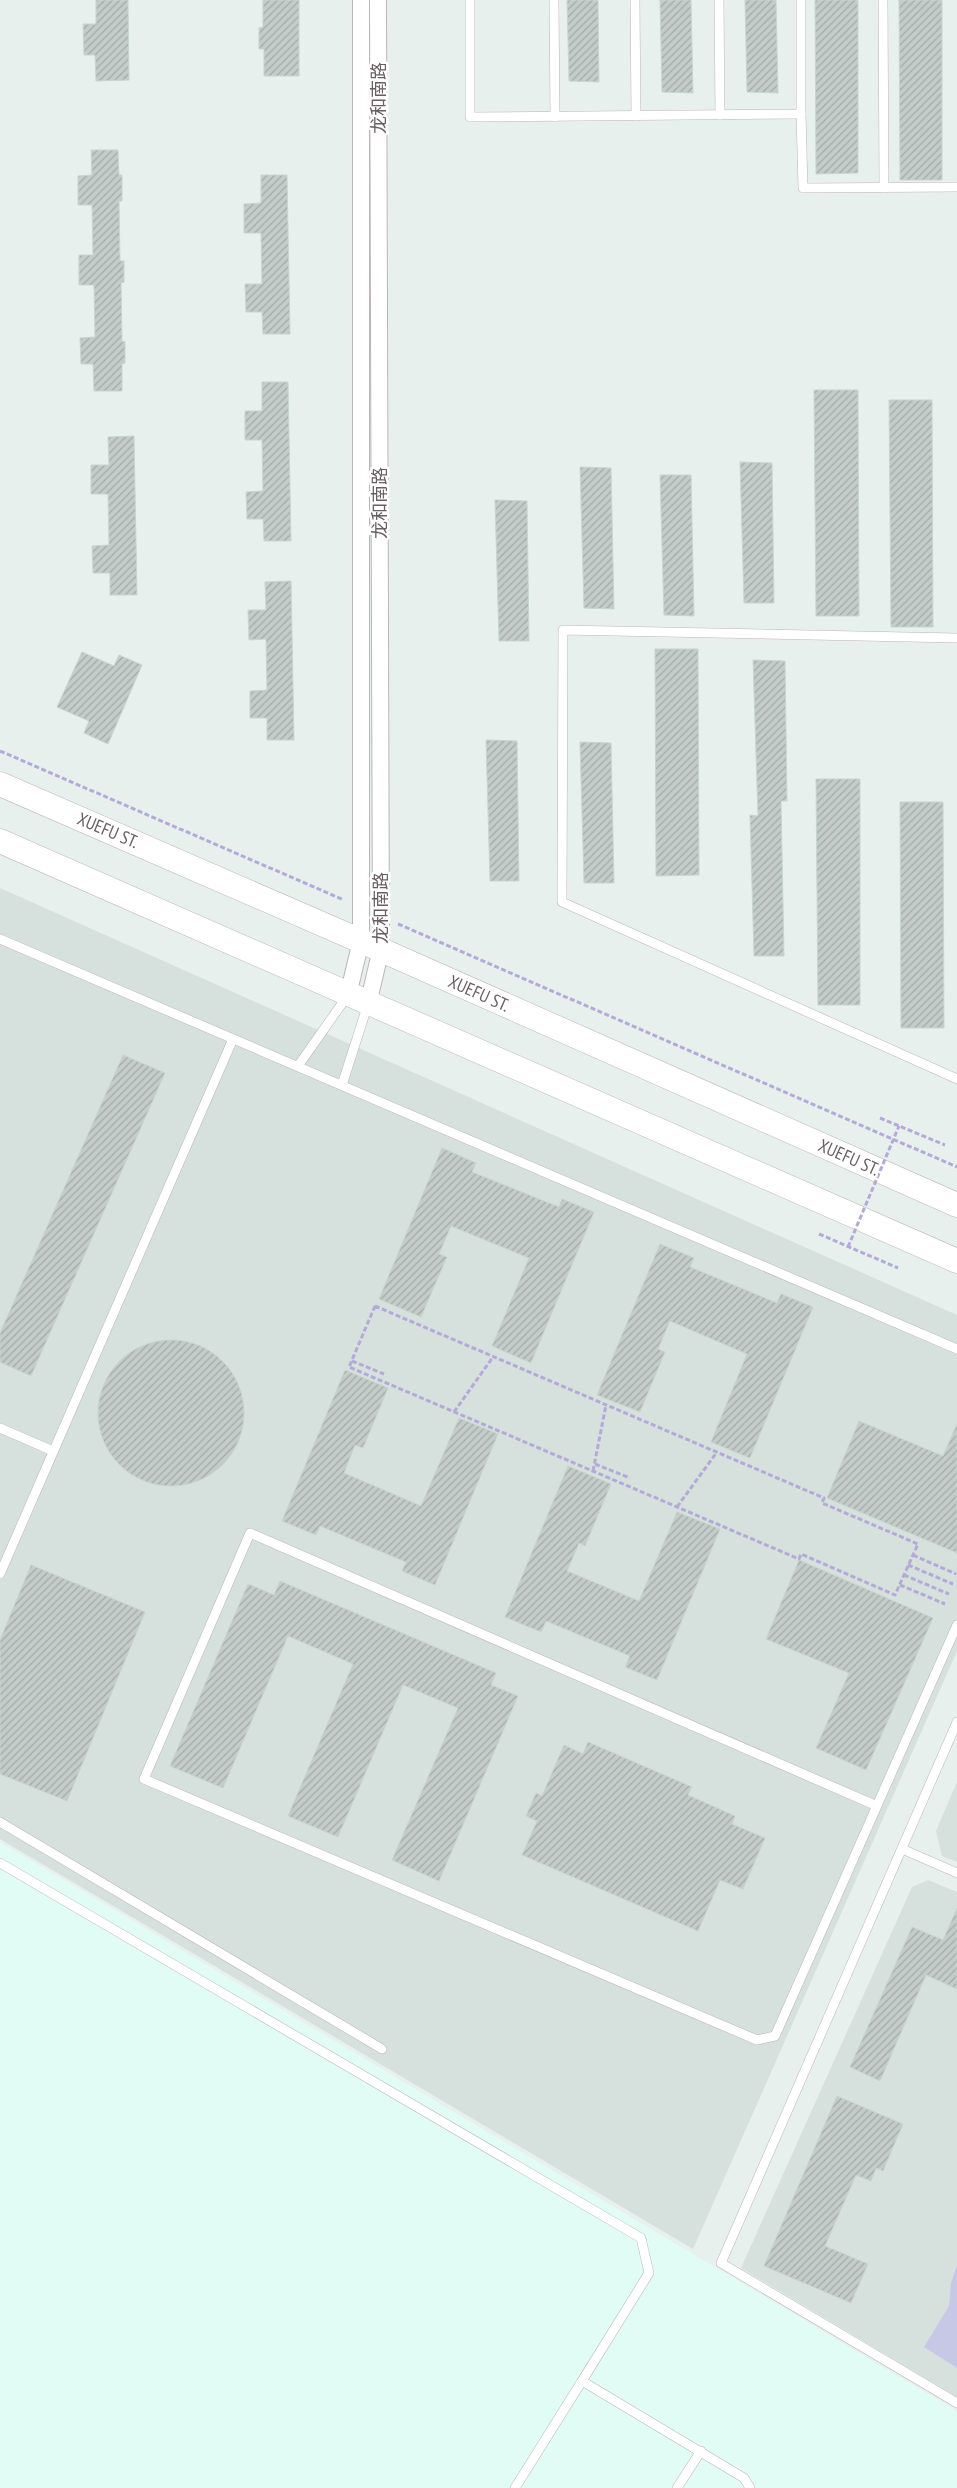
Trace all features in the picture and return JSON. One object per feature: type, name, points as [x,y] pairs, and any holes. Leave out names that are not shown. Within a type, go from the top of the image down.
[{"type":"main road","name":"XUEFU ST.","points":[[0,784],[371,945],[957,1205]]},
{"type":"main road","points":[[0,841],[358,1000],[957,1261]]},
{"type":"street","name":"龙和南路","points":[[361,0],[362,908],[371,945]]},
{"type":"street","name":"龙和南路","points":[[358,1000],[380,916],[378,0]]},
{"type":"lane","points":[[470,0],[470,117],[802,114]]},
{"type":"lane","points":[[554,0],[555,117]]},
{"type":"lane","points":[[635,0],[636,116]]},
{"type":"lane","points":[[719,0],[720,115]]},
{"type":"lane","points":[[801,0],[803,188],[957,187]]},
{"type":"lane","points":[[883,0],[884,188]]},
{"type":"lane","points":[[957,638],[563,630],[562,902],[957,1079]]},
{"type":"lane","points":[[0,939],[957,1349]]},
{"type":"lane","points":[[298,1066],[358,1000]]},
{"type":"lane","points":[[342,1085],[358,1000]]},
{"type":"lane","points":[[0,1574],[233,1038]]},
{"type":"lane","points":[[0,1428],[53,1451]]},
{"type":"lane","points":[[877,1806],[250,1533],[144,1779],[757,2040],[775,2036],[877,1806],[957,1625]]},
{"type":"lane","points":[[957,1722],[721,2263],[957,2403]]},
{"type":"lane","points":[[0,1822],[382,2049]]},
{"type":"lane","points":[[902,1849],[957,1873]]},
{"type":"lane","points":[[0,1863],[640,2238],[649,2273],[515,2488]]},
{"type":"lane","points":[[582,2380],[744,2478],[750,2488]]},
{"type":"lane","points":[[677,2488],[701,2451]]},
{"type":"path","points":[[0,750],[362,908]]},
{"type":"path","points":[[380,916],[957,1167]]},
{"type":"path","points":[[880,1118],[945,1145]]},
{"type":"path","points":[[848,1247],[899,1126]]},
{"type":"path","points":[[819,1234],[898,1268]]},
{"type":"path","points":[[375,1306],[824,1498],[822,1503],[918,1544],[895,1595],[801,1554],[799,1559],[349,1367],[352,1361],[375,1306]]},
{"type":"path","points":[[454,1412],[493,1357]]},
{"type":"path","points":[[352,1361],[384,1374]]},
{"type":"path","points":[[593,1471],[606,1405]]},
{"type":"path","points":[[677,1507],[717,1452]]},
{"type":"path","points":[[595,1464],[630,1478]]},
{"type":"path","points":[[913,1555],[956,1574]]},
{"type":"path","points":[[908,1565],[953,1584]]},
{"type":"path","points":[[904,1575],[949,1594]]},
{"type":"path","points":[[900,1585],[944,1604]]},
{"type":"shaded area","points":[[0,888],[957,1315],[957,1651],[693,2249],[0,1839]]},
{"type":"shaded area","points":[[957,1782],[957,1862],[942,1856],[936,1831]]},
{"type":"shaded area","points":[[0,1842],[957,2411],[957,2488],[0,2488]]},
{"type":"shaded area","points":[[928,1880],[957,1892],[957,2397],[741,2268],[912,1887]]},
{"type":"shaded area","points":[[957,2265],[957,2368],[924,2347],[949,2306],[951,2283]]},
{"type":"building","points":[[96,0],[128,0],[129,80],[96,81],[95,55],[84,55],[83,24],[96,24]]},
{"type":"building","points":[[263,0],[299,0],[299,76],[264,76],[264,49],[259,49],[259,28],[263,27]]},
{"type":"building","points":[[567,0],[598,0],[599,82],[569,81]]},
{"type":"building","points":[[660,0],[691,0],[693,93],[662,92]]},
{"type":"building","points":[[745,0],[776,0],[778,93],[747,92]]},
{"type":"building","points":[[815,0],[858,0],[858,173],[816,174]]},
{"type":"building","points":[[899,0],[942,0],[942,180],[900,180]]},
{"type":"building","points":[[91,150],[118,150],[119,175],[122,175],[122,201],[119,201],[120,261],[124,261],[124,282],[121,283],[122,342],[125,341],[125,363],[122,364],[122,391],[94,391],[93,364],[81,364],[80,338],[95,337],[94,285],[79,285],[79,255],[93,255],[92,205],[78,205],[78,176],[92,175]]},
{"type":"building","points":[[261,175],[287,175],[290,334],[263,334],[262,312],[246,312],[245,284],[262,284],[261,233],[244,233],[244,204],[261,203]]},
{"type":"building","points":[[262,382],[288,382],[291,541],[264,541],[263,519],[247,519],[246,492],[263,491],[262,440],[245,440],[245,411],[262,411]]},
{"type":"building","points":[[814,390],[858,390],[859,616],[816,616]]},
{"type":"building","points":[[889,400],[932,400],[933,627],[891,627]]},
{"type":"building","points":[[134,436],[137,595],[110,595],[110,573],[93,573],[92,546],[109,545],[108,494],[91,494],[91,465],[109,465],[108,437]]},
{"type":"building","points":[[740,462],[772,463],[774,603],[744,603]]},
{"type":"building","points":[[580,467],[611,468],[614,609],[584,608]]},
{"type":"building","points":[[660,475],[691,475],[694,616],[664,615]]},
{"type":"building","points":[[495,500],[527,501],[529,641],[499,641]]},
{"type":"building","points":[[291,581],[294,740],[267,740],[267,718],[250,718],[250,691],[267,690],[266,639],[249,640],[248,610],[266,610],[265,582]]},
{"type":"building","points":[[655,649],[698,649],[699,875],[656,876]]},
{"type":"building","points":[[82,652],[114,666],[119,655],[142,665],[108,744],[84,733],[89,721],[57,707]]},
{"type":"building","points":[[753,660],[785,661],[787,801],[781,801],[784,956],[754,956],[750,815],[758,816]]},
{"type":"building","points":[[486,740],[517,741],[519,881],[490,881]]},
{"type":"building","points":[[580,742],[611,743],[614,883],[584,883]]},
{"type":"building","points":[[816,779],[860,779],[860,1005],[818,1005]]},
{"type":"building","points":[[900,802],[943,802],[944,1028],[901,1028]]},
{"type":"building","points":[[123,1055],[165,1073],[31,1376],[0,1362],[0,1333]]},
{"type":"building","points":[[442,1148],[476,1163],[472,1172],[559,1207],[562,1199],[594,1212],[531,1363],[492,1346],[529,1258],[451,1226],[439,1254],[447,1257],[421,1317],[379,1299]]},
{"type":"building","points":[[660,1244],[694,1258],[690,1267],[777,1303],[781,1294],[813,1307],[750,1458],[711,1442],[747,1354],[670,1321],[658,1349],[665,1352],[640,1412],[597,1395]]},
{"type":"building","points":[[171,1340],[185,1341],[199,1346],[212,1352],[223,1361],[232,1372],[238,1385],[243,1399],[243,1427],[238,1441],[232,1454],[223,1465],[212,1474],[199,1480],[185,1485],[171,1486],[157,1485],[143,1480],[130,1474],[119,1465],[110,1454],[104,1441],[99,1427],[98,1413],[99,1399],[104,1385],[110,1372],[119,1361],[130,1352],[143,1346],[157,1341]]},
{"type":"building","points":[[345,1370],[388,1388],[363,1448],[355,1445],[344,1473],[421,1506],[459,1418],[498,1434],[435,1585],[402,1571],[406,1562],[320,1526],[316,1535],[282,1521]]},
{"type":"building","points":[[859,1421],[943,1456],[957,1424],[957,1553],[827,1498]]},
{"type":"building","points":[[568,1466],[611,1484],[585,1546],[579,1543],[567,1571],[639,1601],[677,1512],[720,1529],[657,1680],[625,1667],[630,1656],[546,1621],[541,1632],[505,1617]]},
{"type":"building","points":[[799,1560],[933,1618],[866,1770],[816,1748],[849,1673],[766,1639]]},
{"type":"building","points":[[31,1565],[145,1612],[67,1801],[0,1774],[0,1640]]},
{"type":"building","points":[[280,1581],[496,1673],[491,1685],[518,1696],[439,1881],[392,1860],[458,1708],[403,1685],[338,1837],[288,1816],[353,1664],[288,1636],[223,1788],[170,1766],[248,1584],[274,1595]]},
{"type":"building","points":[[588,1742],[692,1787],[688,1795],[735,1816],[732,1824],[765,1838],[743,1889],[720,1880],[698,1931],[522,1855],[537,1821],[526,1816],[536,1793],[542,1796],[564,1745],[583,1754]]},
{"type":"building","points":[[957,1908],[957,1989],[926,1975],[880,2081],[850,2067],[912,1927],[943,1940]]},
{"type":"building","points":[[837,2096],[903,2124],[883,2171],[876,2168],[871,2181],[856,2175],[825,2246],[868,2264],[851,2303],[764,2266]]}]
